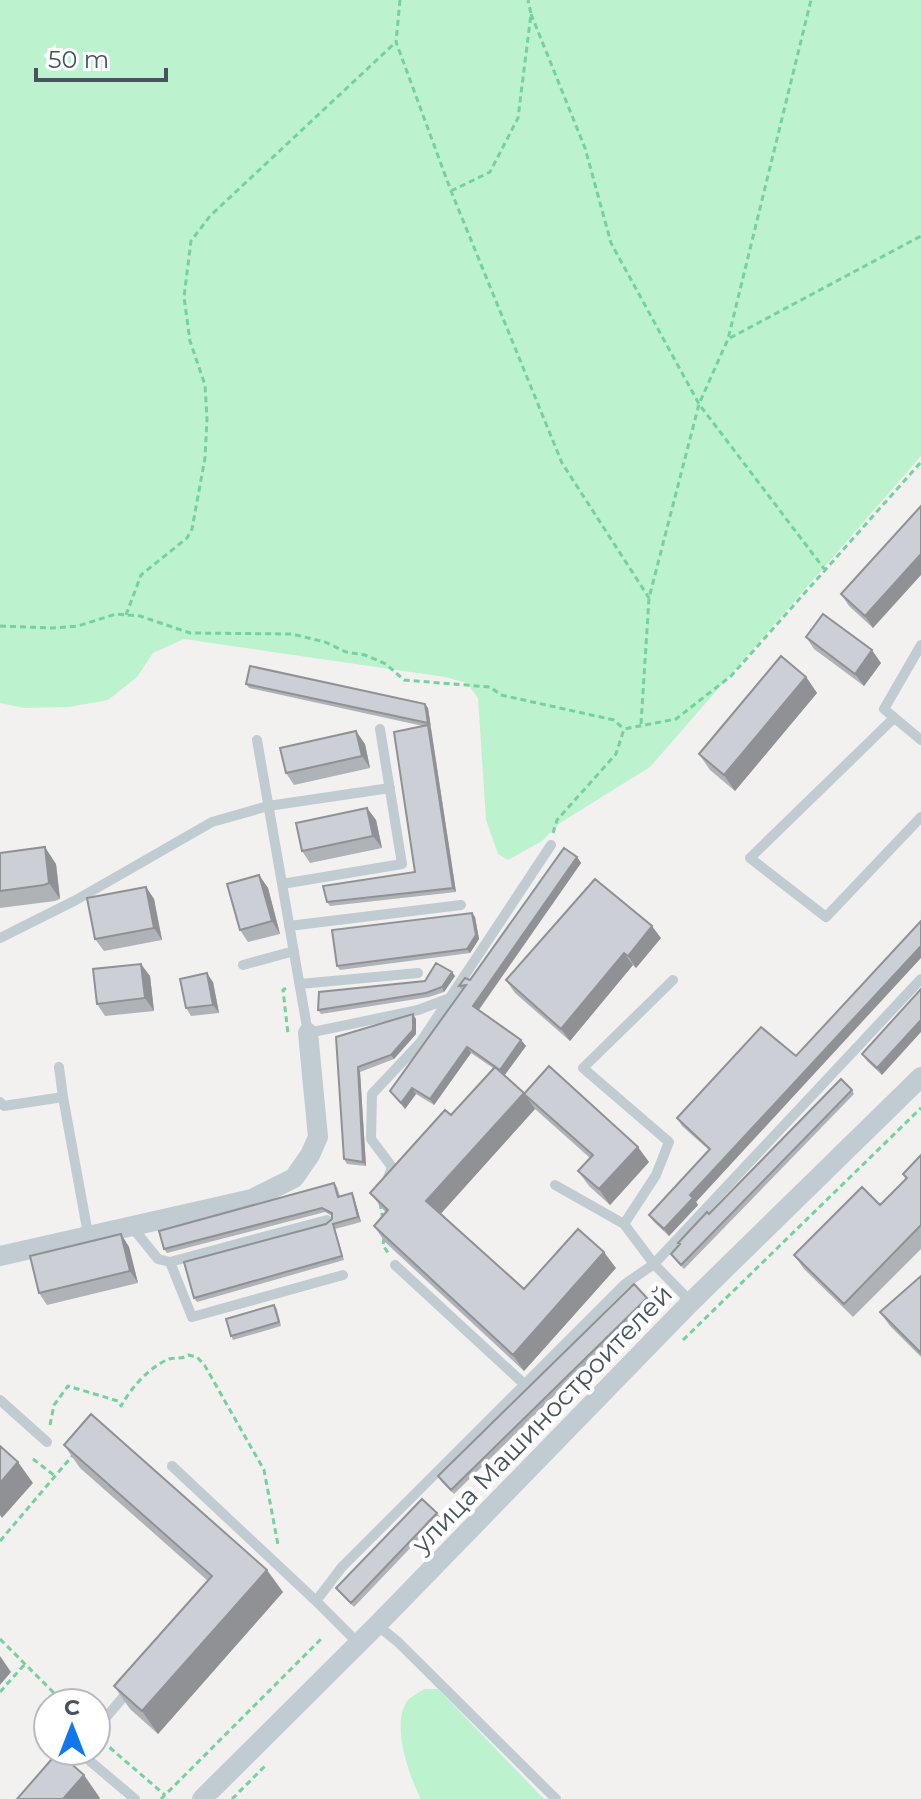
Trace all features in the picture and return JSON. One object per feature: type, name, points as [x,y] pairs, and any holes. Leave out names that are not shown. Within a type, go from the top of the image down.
[{"type":"street","points":[[0,1256],[252,1199],[294,1178],[318,1137],[298,1035]]},
{"type":"street","name":"улица Машиностроителей","points":[[202,1799],[377,1625],[691,1302],[921,1077]]},
{"type":"lane","points":[[921,645],[884,709],[921,740]]},
{"type":"lane","points":[[894,718],[750,858],[826,917],[921,817]]},
{"type":"lane","points":[[282,884],[402,864],[380,729]]},
{"type":"lane","points":[[257,740],[300,984],[298,1035],[418,1010],[450,998]]},
{"type":"lane","points":[[0,938],[76,900],[212,822],[268,806],[390,788]]},
{"type":"lane","points":[[380,1192],[392,1167],[371,1139],[372,1094],[420,1043],[551,845]]},
{"type":"lane","points":[[289,926],[461,905]]},
{"type":"lane","points":[[243,965],[294,951]]},
{"type":"lane","points":[[300,984],[418,973]]},
{"type":"lane","points":[[316,1601],[342,1567],[523,1383],[625,1284],[654,1264],[921,979]]},
{"type":"lane","points":[[624,1224],[656,1175],[669,1142],[583,1068],[673,980]]},
{"type":"lane","points":[[59,1067],[88,1234]]},
{"type":"lane","points":[[0,1102],[4,1106],[63,1097]]},
{"type":"lane","points":[[555,1185],[624,1224],[654,1264],[691,1302]]},
{"type":"lane","points":[[130,1225],[158,1259],[170,1262],[327,1220]]},
{"type":"lane","points":[[170,1262],[192,1317],[343,1275]]},
{"type":"lane","points":[[395,1265],[523,1383]]},
{"type":"lane","points":[[0,1400],[43,1438]]},
{"type":"lane","points":[[172,1466],[358,1643]]},
{"type":"lane","points":[[377,1625],[398,1642],[556,1799]]},
{"type":"lane","points":[[112,1711],[137,1682]]},
{"type":"lane","points":[[96,1767],[135,1799]]},
{"type":"path","points":[[400,0],[396,42],[451,191],[562,463],[649,598]]},
{"type":"path","points":[[528,0],[585,148],[611,243],[699,404],[825,570]]},
{"type":"path","points":[[641,724],[649,598],[699,404],[728,339],[811,0]]},
{"type":"path","points":[[451,191],[490,172],[518,118],[531,14]]},
{"type":"path","points":[[126,615],[141,575],[177,547],[192,529],[205,458],[205,385],[190,341],[184,297],[191,241],[210,216],[396,42]]},
{"type":"path","points":[[728,339],[921,236]]},
{"type":"path","points":[[624,729],[676,719],[731,676],[921,462]]},
{"type":"path","points":[[0,626],[78,626],[116,614],[140,616],[190,633],[292,634],[365,655],[386,664],[404,680],[490,687],[501,695],[614,720],[624,729]]},
{"type":"path","points":[[551,845],[557,820],[616,754],[624,729]]},
{"type":"path","points":[[298,1035],[283,990],[300,984]]},
{"type":"path","points":[[680,1342],[921,1108]]},
{"type":"path","points":[[380,1192],[381,1216],[386,1224]]},
{"type":"path","points":[[385,1235],[383,1245],[395,1265]]},
{"type":"path","points":[[43,1438],[49,1430],[54,1405],[68,1386],[118,1401],[121,1406],[149,1371],[171,1358],[197,1357],[264,1470],[283,1569]]},
{"type":"path","points":[[0,1541],[76,1451]]},
{"type":"path","points":[[33,1459],[55,1476]]},
{"type":"path","points":[[0,1639],[48,1687]]},
{"type":"path","points":[[112,1751],[163,1797],[321,1639]]},
{"type":"path","points":[[0,1692],[25,1664]]},
{"type":"path","points":[[232,1799],[274,1756]]},
{"type":"green space","points":[[0,0],[921,0],[921,456],[650,767],[560,823],[542,841],[508,860],[498,854],[486,820],[478,698],[467,683],[445,677],[184,639],[153,653],[137,677],[108,700],[69,707],[25,708],[0,703]]},
{"type":"green space","points":[[424,1689],[438,1689],[544,1799],[421,1799],[403,1750],[401,1722],[408,1700]]},
{"type":"building","points":[[921,506],[921,554],[865,616],[841,594]]},
{"type":"building","points":[[823,614],[872,650],[855,674],[806,637]]},
{"type":"building","points":[[781,656],[806,677],[724,775],[699,754]]},
{"type":"building","points":[[250,666],[425,704],[428,723],[246,684]]},
{"type":"building","points":[[428,725],[453,888],[327,902],[323,886],[415,872],[394,732]]},
{"type":"building","points":[[356,731],[362,756],[286,773],[280,748]]},
{"type":"building","points":[[367,808],[373,836],[302,851],[296,823]]},
{"type":"building","points":[[45,847],[49,883],[0,891],[0,853]]},
{"type":"building","points":[[564,848],[577,857],[473,1006],[521,1040],[500,1070],[467,1047],[430,1099],[412,1088],[401,1103],[390,1091],[466,985],[459,986],[465,978],[470,980]]},
{"type":"building","points":[[259,875],[272,921],[240,930],[227,884]]},
{"type":"building","points":[[595,879],[652,926],[628,956],[624,953],[561,1029],[506,980]]},
{"type":"building","points":[[146,887],[154,928],[95,939],[87,898]]},
{"type":"building","points":[[472,913],[476,935],[467,949],[337,966],[332,930]]},
{"type":"building","points":[[921,921],[921,946],[690,1195],[693,1198],[664,1229],[649,1215],[710,1149],[677,1118],[761,1027],[796,1056]]},
{"type":"building","points":[[436,963],[452,972],[442,987],[426,993],[318,1010],[319,992],[425,981]]},
{"type":"building","points":[[141,964],[145,998],[97,1004],[93,969]]},
{"type":"building","points":[[207,973],[213,1005],[186,1008],[180,979]]},
{"type":"building","points":[[921,989],[921,1020],[877,1068],[862,1054]]},
{"type":"building","points":[[413,1014],[413,1030],[391,1055],[358,1067],[363,1162],[344,1159],[336,1037]]},
{"type":"building","points":[[549,1066],[638,1147],[599,1189],[578,1171],[593,1155],[524,1094]]},
{"type":"building","points":[[495,1067],[524,1093],[426,1201],[524,1289],[578,1229],[604,1252],[513,1355],[374,1226],[388,1210],[370,1193],[445,1110],[451,1115]]},
{"type":"building","points":[[841,1079],[852,1090],[681,1265],[671,1254],[678,1243]]},
{"type":"building","points":[[921,1155],[921,1225],[844,1304],[794,1255],[862,1187],[880,1205],[907,1178],[903,1174]]},
{"type":"building","points":[[334,1183],[338,1197],[352,1193],[358,1217],[333,1224],[342,1256],[194,1298],[184,1262],[326,1224],[332,1219],[332,1213],[322,1208],[164,1249],[159,1231]]},
{"type":"building","points":[[121,1234],[130,1271],[39,1293],[30,1256]]},
{"type":"building","points":[[921,1276],[921,1353],[880,1312]]},
{"type":"building","points":[[634,1284],[647,1298],[451,1490],[438,1476]]},
{"type":"building","points":[[274,1305],[279,1322],[231,1336],[226,1319]]},
{"type":"building","points":[[91,1414],[267,1570],[142,1711],[114,1686],[212,1576],[64,1445]]},
{"type":"building","points":[[0,1446],[18,1462],[0,1483]]},
{"type":"building","points":[[422,1499],[437,1513],[351,1603],[336,1588]]},
{"type":"building","points":[[45,1767],[75,1767],[84,1775],[63,1799],[17,1799]]}]
